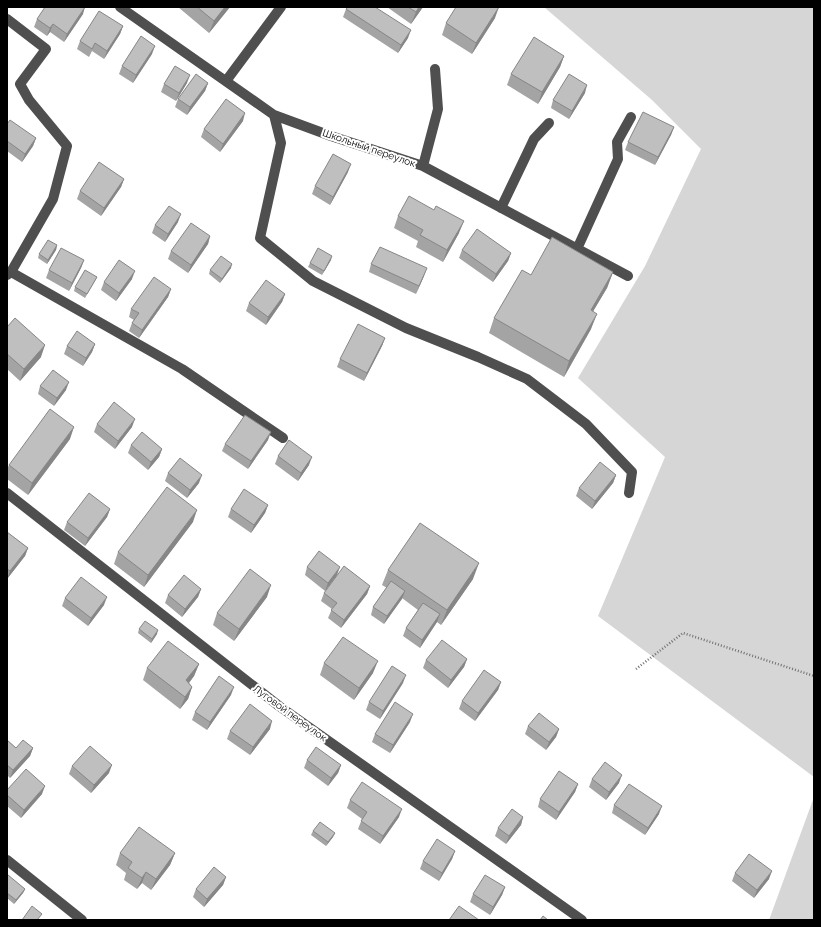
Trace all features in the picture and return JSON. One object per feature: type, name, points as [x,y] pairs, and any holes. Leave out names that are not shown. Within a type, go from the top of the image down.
[{"type":"street","name":"Школьный переулок","points":[[120,7],[274,115],[331,136],[423,166],[628,276]]},
{"type":"street","points":[[226,81],[281,7]]},
{"type":"street","points":[[7,19],[46,49],[20,84],[29,100],[67,146],[53,199],[9,274],[182,369],[282,438]]},
{"type":"street","points":[[423,166],[438,109],[435,69]]},
{"type":"street","points":[[274,115],[280,144],[260,238],[313,281],[406,328],[478,357],[527,379],[586,424],[632,472],[629,493]]},
{"type":"street","points":[[577,248],[618,159],[618,142],[631,117]]},
{"type":"street","points":[[501,208],[534,139],[549,123]]},
{"type":"street","name":"Луговой переулок","points":[[7,493],[279,706],[582,920]]},
{"type":"street","points":[[7,860],[82,920]]},
{"type":"path","points":[[636,669],[683,634],[814,676]]},
{"type":"shaded area","points":[[544,7],[814,7],[814,777],[598,616],[665,457],[578,378],[645,266],[701,149],[652,100]]},
{"type":"shaded area","points":[[814,797],[814,920],[769,920]]},
{"type":"building","points":[[45,7],[85,7],[67,34],[53,24],[50,28],[37,19]]},
{"type":"building","points":[[197,7],[225,7],[214,21]]},
{"type":"building","points":[[348,7],[375,7],[411,30],[401,45],[346,9]]},
{"type":"building","points":[[408,7],[419,7],[416,12]]},
{"type":"building","points":[[456,7],[499,7],[476,43],[446,23]]},
{"type":"building","points":[[99,11],[123,26],[107,51],[95,43],[92,49],[80,41]]},
{"type":"building","points":[[141,36],[155,46],[136,75],[122,66]]},
{"type":"building","points":[[534,37],[564,56],[542,92],[511,74]]},
{"type":"building","points":[[175,66],[190,75],[179,93],[164,84]]},
{"type":"building","points":[[196,74],[208,83],[190,107],[178,99]]},
{"type":"building","points":[[569,74],[587,85],[572,111],[553,100]]},
{"type":"building","points":[[226,99],[245,113],[223,144],[204,129]]},
{"type":"building","points":[[643,112],[674,127],[658,157],[628,142]]},
{"type":"building","points":[[10,120],[36,138],[25,154],[7,141],[7,124]]},
{"type":"building","points":[[333,154],[351,164],[333,197],[315,186]]},
{"type":"building","points":[[99,162],[124,179],[104,208],[80,191]]},
{"type":"building","points":[[409,196],[434,210],[436,206],[464,221],[447,250],[420,235],[423,230],[398,216]]},
{"type":"building","points":[[169,206],[181,214],[168,234],[155,225]]},
{"type":"building","points":[[191,223],[210,236],[191,265],[171,251]]},
{"type":"building","points":[[477,229],[511,253],[496,274],[462,250]]},
{"type":"building","points":[[552,237],[613,272],[591,310],[597,314],[569,361],[494,318],[522,270],[531,275]]},
{"type":"building","points":[[48,240],[57,245],[48,260],[39,254]]},
{"type":"building","points":[[380,247],[427,268],[419,286],[371,264]]},
{"type":"building","points":[[61,248],[84,260],[72,283],[49,270]]},
{"type":"building","points":[[318,248],[332,256],[324,271],[310,263]]},
{"type":"building","points":[[221,256],[232,264],[222,279],[210,270]]},
{"type":"building","points":[[119,260],[135,271],[119,293],[104,282]]},
{"type":"building","points":[[85,270],[97,277],[87,294],[75,287]]},
{"type":"building","points":[[154,277],[171,289],[142,330],[132,323],[139,313],[131,309]]},
{"type":"building","points":[[266,280],[285,294],[268,317],[249,303]]},
{"type":"building","points":[[15,318],[45,345],[24,369],[7,354],[7,327]]},
{"type":"building","points":[[358,324],[385,338],[367,373],[340,359]]},
{"type":"building","points":[[77,331],[95,344],[86,358],[67,346]]},
{"type":"building","points":[[53,370],[69,382],[57,398],[40,386]]},
{"type":"building","points":[[114,402],[135,419],[118,441],[97,424]]},
{"type":"building","points":[[50,409],[74,427],[32,483],[9,465]]},
{"type":"building","points":[[245,415],[271,432],[251,461],[225,444]]},
{"type":"building","points":[[142,432],[162,449],[151,462],[131,445]]},
{"type":"building","points":[[289,440],[312,457],[301,473],[278,456]]},
{"type":"building","points":[[180,458],[202,475],[190,490],[168,473]]},
{"type":"building","points":[[600,462],[616,475],[595,501],[579,488]]},
{"type":"building","points":[[167,487],[197,510],[148,575],[118,552]]},
{"type":"building","points":[[244,489],[268,505],[254,525],[231,509]]},
{"type":"building","points":[[89,493],[110,509],[88,538],[67,522]]},
{"type":"building","points":[[420,523],[479,563],[447,610],[388,570]]},
{"type":"building","points":[[7,532],[28,548],[10,571],[7,569]]},
{"type":"building","points":[[319,551],[340,567],[328,583],[307,567]]},
{"type":"building","points":[[344,566],[370,586],[344,620],[331,610],[337,603],[324,593]]},
{"type":"building","points":[[250,569],[271,585],[239,629],[217,613]]},
{"type":"building","points":[[184,575],[201,589],[185,609],[168,595]]},
{"type":"building","points":[[81,577],[107,597],[91,618],[65,598]]},
{"type":"building","points":[[391,581],[405,591],[387,616],[373,607]]},
{"type":"building","points":[[423,603],[440,614],[422,640],[406,628]]},
{"type":"building","points":[[145,621],[158,630],[152,639],[139,629]]},
{"type":"building","points":[[343,637],[378,661],[359,688],[324,663]]},
{"type":"building","points":[[442,640],[467,659],[451,680],[426,660]]},
{"type":"building","points":[[168,641],[199,664],[186,680],[192,687],[185,697],[147,668]]},
{"type":"building","points":[[392,666],[406,675],[383,711],[369,702]]},
{"type":"building","points":[[484,670],[501,682],[478,713],[462,701]]},
{"type":"building","points":[[219,676],[234,687],[210,722],[195,712]]},
{"type":"building","points":[[395,702],[413,714],[393,745],[375,734]]},
{"type":"building","points":[[250,704],[272,721],[253,747],[230,731]]},
{"type":"building","points":[[539,713],[559,729],[549,742],[528,726]]},
{"type":"building","points":[[7,740],[16,748],[23,740],[33,748],[13,770],[7,765]]},
{"type":"building","points":[[90,746],[112,765],[94,785],[72,766]]},
{"type":"building","points":[[316,747],[341,765],[331,778],[307,760]]},
{"type":"building","points":[[605,762],[622,775],[609,792],[592,779]]},
{"type":"building","points":[[26,769],[45,786],[24,810],[7,795],[7,790]]},
{"type":"building","points":[[559,771],[578,784],[559,812],[540,799]]},
{"type":"building","points":[[362,782],[402,809],[383,836],[361,821],[367,812],[350,800]]},
{"type":"building","points":[[629,784],[662,806],[648,828],[614,805]]},
{"type":"building","points":[[512,809],[523,817],[509,836],[498,828]]},
{"type":"building","points":[[320,822],[335,833],[328,842],[313,831]]},
{"type":"building","points":[[139,827],[175,853],[156,879],[146,872],[142,878],[128,868],[132,862],[120,853]]},
{"type":"building","points":[[437,839],[455,851],[442,873],[423,861]]},
{"type":"building","points":[[749,854],[772,871],[757,890],[735,873]]},
{"type":"building","points":[[214,867],[226,877],[207,899],[196,889]]},
{"type":"building","points":[[8,875],[25,889],[16,900],[7,893]]},
{"type":"building","points":[[485,875],[505,887],[493,907],[473,894]]},
{"type":"building","points":[[32,906],[42,914],[37,920],[22,920]]},
{"type":"building","points":[[459,906],[479,920],[449,920]]},
{"type":"building","points":[[543,916],[548,920],[540,920]]}]
